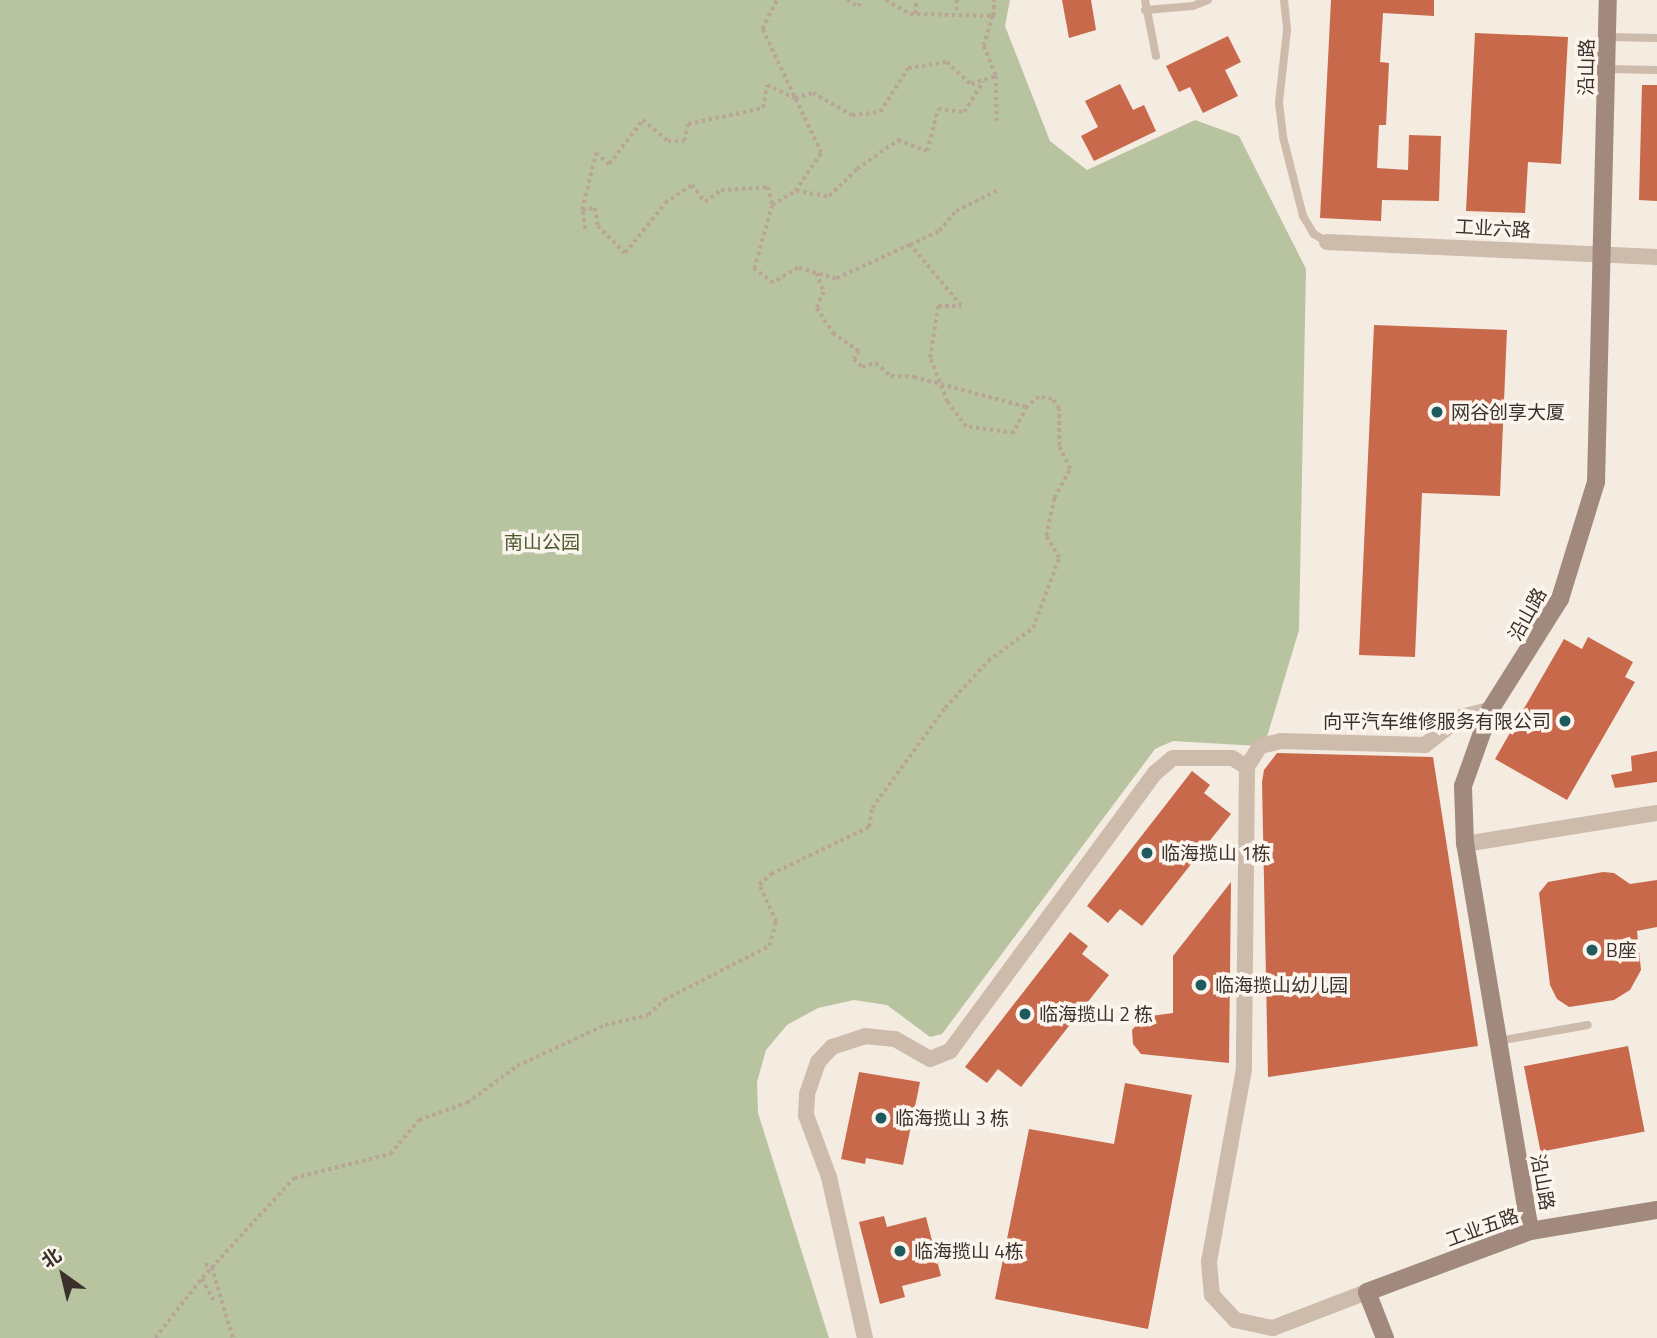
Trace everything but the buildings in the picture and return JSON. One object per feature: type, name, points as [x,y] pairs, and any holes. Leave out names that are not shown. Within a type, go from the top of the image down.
[{"type":"street","name":"沿山路","points":[[1530,1231],[1465,844],[1463,786],[1490,710],[1560,599],[1587,519],[1600,447],[1608,0]]},
{"type":"street","name":"工业六路","points":[[1327,242],[1657,257]]},
{"type":"street","points":[[1385,1338],[1367,1292],[1298,1321],[1253,1327],[1222,1309],[1209,1278],[1244,1069],[1247,767],[1260,746],[1282,741],[1425,745],[1461,717],[1490,710]]},
{"type":"street","points":[[865,1338],[829,1177],[806,1115],[807,1094],[817,1062],[832,1047],[865,1036],[885,1036],[930,1059],[941,1057],[1163,765],[1173,758],[1232,758],[1247,767]]},
{"type":"street","points":[[1465,844],[1657,813]]},
{"type":"street","name":"工业五路","points":[[1367,1292],[1530,1231],[1657,1210]]},
{"type":"lane","points":[[1145,0],[1156,56]]},
{"type":"lane","points":[[1145,10],[1193,6],[1208,0]]},
{"type":"lane","points":[[1284,0],[1287,30],[1279,103],[1283,137],[1303,216],[1314,234],[1327,242]]},
{"type":"lane","points":[[1607,37],[1657,38]]},
{"type":"lane","points":[[1606,69],[1657,70]]},
{"type":"lane","points":[[1498,1041],[1588,1025]]},
{"type":"path","points":[[772,205],[795,191],[821,153],[762,29],[776,0]]},
{"type":"path","points":[[847,0],[858,5],[862,0]]},
{"type":"path","points":[[886,0],[915,14],[993,16]]},
{"type":"path","points":[[915,14],[916,0]]},
{"type":"path","points":[[957,0],[957,14]]},
{"type":"path","points":[[994,0],[993,16],[984,46],[996,76],[997,121]]},
{"type":"path","points":[[585,229],[582,210],[596,153],[609,164],[643,120],[668,141],[684,141],[688,124],[763,108],[767,85],[795,98],[813,93],[852,115],[880,113],[908,68],[947,62],[971,84],[996,76]]},
{"type":"path","points":[[795,191],[829,196],[857,169],[898,140],[928,151],[939,109],[964,112],[984,80]]},
{"type":"path","points":[[582,210],[595,208],[598,226],[625,253],[665,203],[692,185],[705,202],[721,190],[768,187],[772,205],[754,268],[773,283],[799,268],[836,279],[939,231],[956,211],[999,190]]},
{"type":"path","points":[[155,1338],[202,1278],[295,1178],[390,1154],[419,1120],[467,1103],[517,1066],[605,1026],[648,1015],[664,1000],[768,946],[776,922],[759,885],[771,874],[869,827],[872,808],[946,708],[988,661],[1032,628],[1059,558],[1046,536],[1054,498],[1070,469],[1059,446],[1059,409],[1052,399],[1039,397],[1027,407],[1014,433],[966,427],[947,402],[930,358],[938,306],[961,306],[911,245]]},
{"type":"path","points":[[817,273],[824,292],[817,308],[833,333],[859,351],[854,359],[862,367],[876,363],[891,376],[940,383],[1027,407]]},
{"type":"path","points":[[205,1264],[212,1267]]},
{"type":"path","points":[[212,1267],[233,1338]]},
{"type":"path","points":[[202,1278],[215,1302]]},
{"type":"green space","name":"南山公园","points":[[0,0],[1010,0],[1005,26],[1050,141],[1087,170],[1195,120],[1239,136],[1306,269],[1299,630],[1263,750],[1259,746],[1173,741],[1155,749],[942,1034],[930,1037],[887,1005],[854,1000],[818,1008],[787,1025],[766,1050],[757,1082],[758,1113],[829,1338],[0,1338]]},
{"type":"place","name":"网谷创享大厦","points":[[1437,412]]},
{"type":"place","name":"向平汽车维修服务有限公司","points":[[1565,721]]},
{"type":"place","name":"临海揽山 1栋","points":[[1147,853]]},
{"type":"place","name":"B座","points":[[1592,950]]},
{"type":"place","name":"临海揽山幼儿园","points":[[1201,985]]},
{"type":"place","name":"临海揽山 2 栋","points":[[1025,1014]]},
{"type":"place","name":"临海揽山 3 栋","points":[[881,1118]]},
{"type":"place","name":"临海揽山 4栋","points":[[900,1251]]}]
